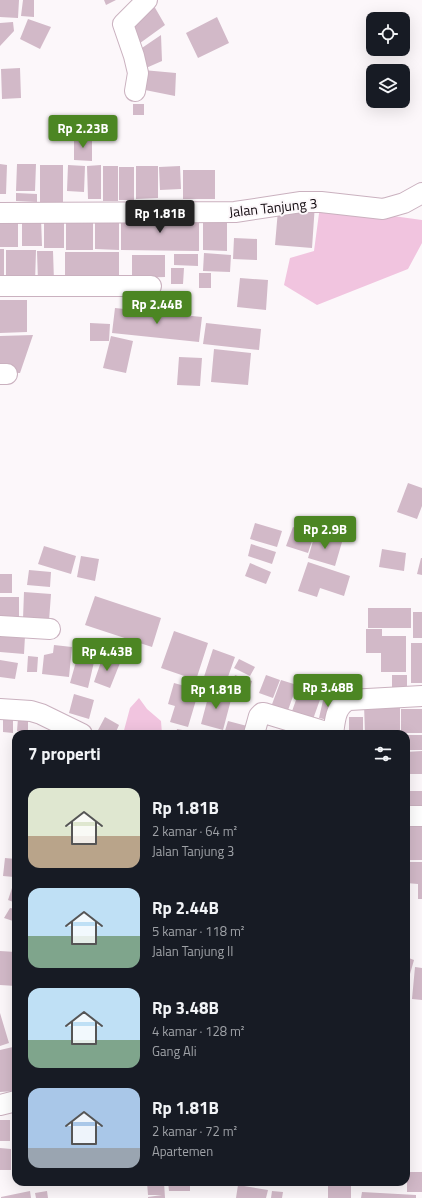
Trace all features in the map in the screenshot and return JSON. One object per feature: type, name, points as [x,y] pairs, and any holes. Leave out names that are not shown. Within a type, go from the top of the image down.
[{"type":"street","points":[[135,91],[138,73],[134,56],[122,24],[147,0]]},
{"type":"street","name":"Jalan Tanjung 3","points":[[0,212],[235,212],[301,202],[344,204],[383,209],[404,203],[422,193]]},
{"type":"street","points":[[0,286],[151,286]]},
{"type":"street","points":[[0,626],[50,629]]},
{"type":"street","points":[[334,730],[339,707],[342,703],[348,700],[422,696]]},
{"type":"street","points":[[0,709],[32,711],[74,730]]},
{"type":"street","points":[[255,730],[259,716],[264,713],[320,730]]},
{"type":"street","points":[[410,816],[422,816]]},
{"type":"street","points":[[0,1105],[12,1102]]},
{"type":"shaded area","points":[[320,206],[422,220],[422,243],[408,269],[317,305],[284,285],[290,258],[314,251]]},
{"type":"shaded area","points":[[139,698],[147,709],[161,721],[162,730],[124,730],[130,708]]},
{"type":"building","points":[[0,0],[19,0],[18,18],[0,17]]},
{"type":"building","points":[[23,0],[34,0],[34,17],[21,16]]},
{"type":"building","points":[[104,0],[116,0],[106,5]]},
{"type":"building","points":[[154,6],[165,25],[136,46],[125,25]]},
{"type":"building","points":[[217,17],[229,43],[198,58],[186,33]]},
{"type":"building","points":[[28,19],[51,27],[40,49],[20,39]]},
{"type":"building","points":[[13,22],[14,31],[0,46],[0,23]]},
{"type":"building","points":[[161,35],[162,61],[146,68],[136,52]]},
{"type":"building","points":[[20,68],[21,98],[2,99],[1,69]]},
{"type":"building","points":[[143,70],[176,73],[175,96],[140,89]]},
{"type":"building","points":[[133,104],[144,104],[144,115],[133,115]]},
{"type":"building","points":[[74,137],[92,138],[92,161],[74,160]]},
{"type":"building","points":[[0,164],[7,165],[6,194],[0,194]]},
{"type":"building","points":[[17,164],[36,164],[35,191],[16,191]]},
{"type":"building","points":[[40,165],[63,165],[63,202],[40,202]]},
{"type":"building","points":[[68,165],[85,166],[84,192],[67,191]]},
{"type":"building","points":[[101,165],[101,199],[88,199],[87,166]]},
{"type":"building","points":[[103,166],[118,166],[118,201],[103,201]]},
{"type":"building","points":[[136,166],[158,166],[158,198],[136,199]]},
{"type":"building","points":[[180,166],[181,189],[160,190],[159,167]]},
{"type":"building","points":[[119,167],[134,167],[134,200],[119,200]]},
{"type":"building","points":[[183,170],[215,170],[215,199],[183,199]]},
{"type":"building","points":[[16,193],[37,194],[37,202],[16,201]]},
{"type":"building","points":[[315,204],[312,248],[275,245],[278,210]]},
{"type":"building","points":[[18,215],[18,247],[0,247],[0,216]]},
{"type":"building","points":[[44,215],[64,215],[64,248],[44,248]]},
{"type":"building","points":[[66,216],[93,216],[93,250],[66,250]]},
{"type":"building","points":[[95,216],[119,216],[119,250],[95,249]]},
{"type":"building","points":[[121,216],[199,217],[199,251],[121,250]]},
{"type":"building","points":[[22,218],[41,218],[42,246],[22,246]]},
{"type":"building","points":[[203,219],[227,219],[227,251],[203,250]]},
{"type":"building","points":[[234,238],[257,239],[257,260],[233,259]]},
{"type":"building","points":[[0,249],[4,249],[4,284],[0,284]]},
{"type":"building","points":[[6,250],[36,250],[35,282],[6,282]]},
{"type":"building","points":[[37,251],[53,251],[54,281],[38,282]]},
{"type":"building","points":[[65,252],[119,252],[119,283],[65,283]]},
{"type":"building","points":[[204,253],[231,255],[230,272],[203,271]]},
{"type":"building","points":[[174,254],[198,254],[198,266],[174,265]]},
{"type":"building","points":[[132,255],[165,255],[165,277],[132,278]]},
{"type":"building","points":[[171,268],[184,268],[183,284],[171,284]]},
{"type":"building","points":[[199,273],[211,273],[211,288],[199,288]]},
{"type":"building","points":[[240,278],[268,280],[266,310],[237,307]]},
{"type":"building","points":[[0,300],[27,300],[27,332],[0,333]]},
{"type":"building","points":[[115,308],[202,317],[199,342],[112,333]]},
{"type":"building","points":[[90,323],[110,324],[109,341],[90,341]]},
{"type":"building","points":[[206,323],[261,329],[259,350],[203,344]]},
{"type":"building","points":[[33,335],[20,373],[0,373],[0,336]]},
{"type":"building","points":[[111,336],[133,341],[126,373],[103,368]]},
{"type":"building","points":[[214,349],[251,353],[248,385],[211,382]]},
{"type":"building","points":[[179,357],[202,358],[200,386],[177,385]]},
{"type":"building","points":[[408,483],[422,488],[422,506],[417,519],[397,512]]},
{"type":"building","points":[[255,523],[282,531],[277,547],[250,539]]},
{"type":"building","points":[[293,527],[314,535],[308,553],[286,546]]},
{"type":"building","points":[[315,534],[342,542],[335,566],[308,558]]},
{"type":"building","points":[[251,544],[276,552],[272,564],[248,556]]},
{"type":"building","points":[[44,546],[76,556],[71,574],[38,564]]},
{"type":"building","points":[[382,549],[406,553],[404,571],[379,567]]},
{"type":"building","points":[[81,556],[99,559],[95,581],[77,577]]},
{"type":"building","points":[[422,558],[422,575],[417,574]]},
{"type":"building","points":[[308,562],[350,576],[344,596],[320,588],[317,597],[298,591]]},
{"type":"building","points":[[250,563],[271,572],[266,584],[245,576]]},
{"type":"building","points":[[29,570],[51,572],[50,587],[27,585]]},
{"type":"building","points":[[0,574],[12,574],[12,593],[0,593]]},
{"type":"building","points":[[24,592],[51,594],[49,621],[23,619]]},
{"type":"building","points":[[95,596],[161,618],[152,647],[85,625]]},
{"type":"building","points":[[0,597],[19,597],[19,618],[0,617]]},
{"type":"building","points":[[368,608],[411,608],[411,628],[368,628]]},
{"type":"building","points":[[413,612],[422,612],[422,638],[413,638]]},
{"type":"building","points":[[366,629],[382,629],[382,636],[406,636],[406,672],[381,672],[381,653],[366,653]]},
{"type":"building","points":[[174,631],[208,643],[196,680],[161,668]]},
{"type":"building","points":[[0,634],[25,636],[24,654],[0,652]]},
{"type":"building","points":[[411,643],[422,643],[422,683],[411,683]]},
{"type":"building","points":[[54,645],[72,647],[69,677],[42,674],[44,655],[53,653]]},
{"type":"building","points":[[213,649],[235,657],[223,691],[202,683]]},
{"type":"building","points":[[28,656],[38,657],[37,672],[27,672]]},
{"type":"building","points":[[103,656],[120,663],[110,688],[94,682]]},
{"type":"building","points":[[77,658],[94,662],[88,688],[70,683]]},
{"type":"building","points":[[239,659],[255,667],[250,676],[234,668]]},
{"type":"building","points":[[0,660],[18,663],[15,679],[0,677]]},
{"type":"building","points":[[235,675],[252,681],[247,698],[229,692]]},
{"type":"building","points":[[266,675],[280,680],[273,698],[259,693]]},
{"type":"building","points":[[392,675],[407,675],[407,688],[392,688]]},
{"type":"building","points":[[281,680],[297,685],[287,713],[271,707]]},
{"type":"building","points":[[174,683],[199,690],[188,727],[170,722],[175,706],[168,704]]},
{"type":"building","points":[[301,686],[322,694],[312,722],[291,714]]},
{"type":"building","points":[[210,690],[232,696],[223,730],[201,724]]},
{"type":"building","points":[[74,694],[94,700],[89,719],[69,713]]},
{"type":"building","points":[[324,696],[338,699],[333,721],[319,718]]},
{"type":"building","points":[[364,705],[400,705],[400,730],[365,730]]},
{"type":"building","points":[[401,709],[422,709],[422,733],[410,733],[410,730],[401,730]]},
{"type":"building","points":[[3,717],[13,717],[12,733],[3,732]]},
{"type":"building","points":[[105,717],[119,725],[117,730],[98,730]]},
{"type":"building","points":[[349,717],[363,717],[363,730],[349,730]]},
{"type":"building","points":[[18,718],[28,719],[28,730],[17,730]]},
{"type":"building","points":[[228,721],[247,726],[246,730],[225,730]]},
{"type":"building","points":[[410,735],[422,735],[422,750],[410,750]]},
{"type":"building","points":[[422,751],[422,774],[410,774],[410,752]]},
{"type":"building","points":[[410,791],[422,791],[422,809],[410,809]]},
{"type":"building","points":[[410,821],[422,821],[422,860],[410,860]]},
{"type":"building","points":[[5,858],[12,859],[12,877],[3,876]]},
{"type":"building","points":[[410,862],[422,862],[422,899],[418,899],[418,884],[410,883]]},
{"type":"building","points":[[12,888],[12,902],[8,900]]},
{"type":"building","points":[[10,908],[12,908],[12,921],[4,918]]},
{"type":"building","points":[[0,951],[12,952],[12,986],[0,985]]},
{"type":"building","points":[[410,958],[414,960],[410,974]]},
{"type":"building","points":[[415,967],[422,968],[422,1000],[412,999]]},
{"type":"building","points":[[0,1013],[9,1043],[0,1046]]},
{"type":"building","points":[[12,1047],[12,1091],[0,1092],[0,1050]]},
{"type":"building","points":[[0,1120],[10,1120],[10,1141],[0,1141]]},
{"type":"building","points":[[0,1148],[11,1149],[11,1170],[0,1170]]},
{"type":"building","points":[[410,1172],[422,1172],[422,1192],[407,1192],[407,1186],[410,1186]]},
{"type":"building","points":[[147,1186],[164,1186],[165,1198],[148,1198],[162,1195],[148,1195]]},
{"type":"building","points":[[168,1186],[190,1186],[190,1191],[169,1191]]},
{"type":"building","points":[[238,1186],[268,1190],[266,1198],[236,1198]]},
{"type":"building","points":[[328,1186],[351,1186],[351,1198],[328,1198]]},
{"type":"building","points":[[30,1191],[31,1198],[1,1198],[1,1197]]},
{"type":"building","points":[[47,1191],[48,1198],[36,1198],[35,1193]]},
{"type":"building","points":[[272,1191],[283,1192],[282,1198],[271,1198]]},
{"type":"building","points":[[362,1192],[416,1195],[416,1198],[361,1198]]}]
